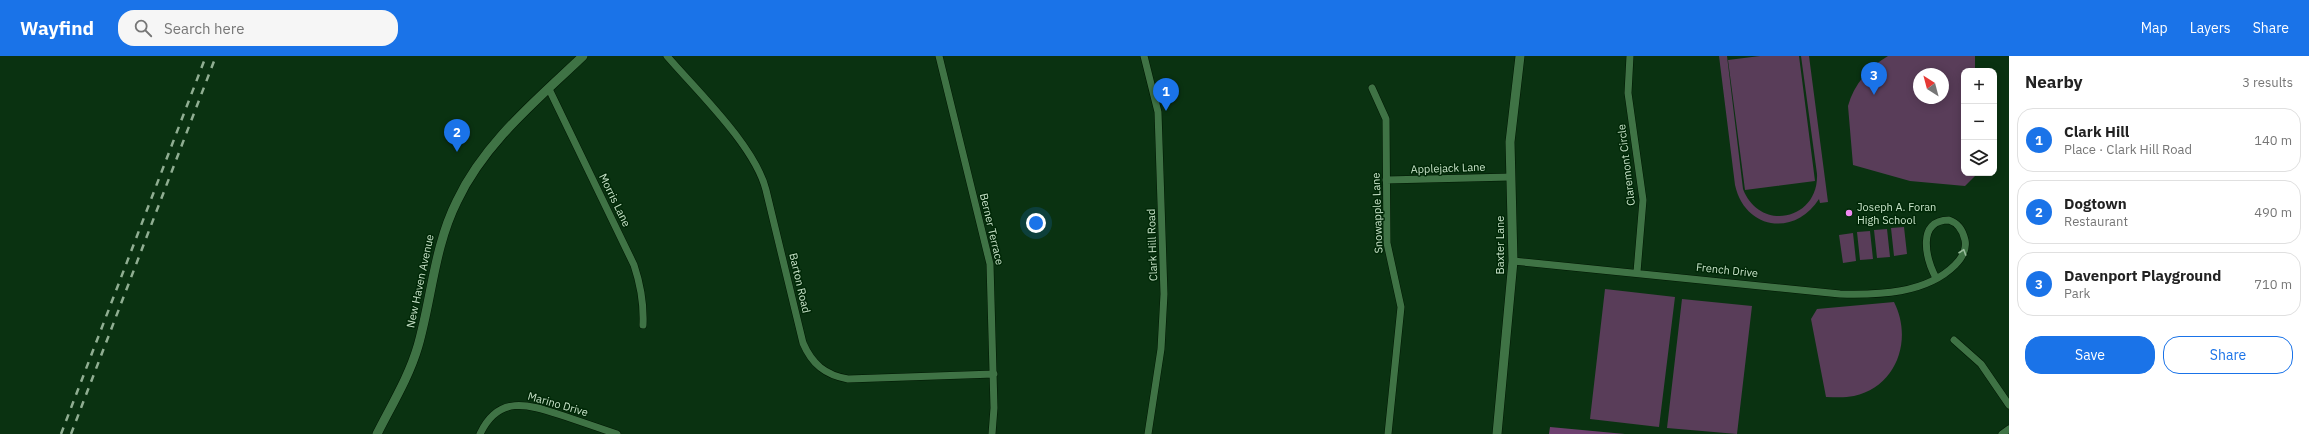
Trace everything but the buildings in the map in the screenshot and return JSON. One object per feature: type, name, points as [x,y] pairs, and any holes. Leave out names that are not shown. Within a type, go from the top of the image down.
[{"type":"main road","name":"New Haven Avenue","points":[[377,434],[410,370],[418,348],[436,256],[442,235],[456,201],[473,171],[487,152],[583,56]]},
{"type":"main road","name":"Baxter Lane","points":[[1497,434],[1513,260],[1511,123],[1520,56]]},
{"type":"street","name":"Barton Road","points":[[667,56],[738,138],[760,170],[803,343],[813,362],[829,373],[848,379],[994,374]]},
{"type":"street","name":"Berner Terrace","points":[[940,56],[990,264],[994,374],[992,434]]},
{"type":"street","name":"Clark Hill Road","points":[[1144,56],[1158,112],[1164,294],[1162,342],[1148,434]]},
{"type":"street","name":"Claremont Circle","points":[[1630,56],[1628,93],[1643,200],[1637,272]]},
{"type":"street","name":"Snowapple Lane","points":[[1372,88],[1386,118],[1387,243],[1402,307],[1388,434]]},
{"type":"street","name":"Morris Lane","points":[[549,89],[634,265],[641,284],[644,307],[643,325]]},
{"type":"street","name":"Applejack Lane","points":[[1386,180],[1511,177]]},
{"type":"street","name":"French Drive","points":[[1513,260],[1840,294],[1898,291],[1922,285],[1936,278],[1952,268],[1960,260],[1965,249],[1961,230],[1957,224],[1948,220],[1936,222],[1931,226],[1926,234],[1930,267],[1936,278]]},
{"type":"street","points":[[1954,340],[1981,364],[2009,405]]},
{"type":"street","name":"Marino Drive","points":[[480,434],[486,423],[499,411],[519,404],[536,407],[617,434]]},
{"type":"street","points":[[2002,434],[2009,429]]},
{"type":"shaded area","points":[[1719,56],[1727,56],[1743,189],[1751,203],[1762,212],[1774,216],[1787,215],[1799,211],[1809,202],[1815,190],[1817,174],[1801,56],[1809,56],[1828,202],[1820,203],[1819,199],[1809,211],[1797,219],[1785,223],[1772,223],[1760,219],[1749,212],[1740,200],[1735,185]]},
{"type":"shaded area","points":[[1760,56],[1799,56],[1815,181],[1745,190],[1728,60]]},
{"type":"shaded area","points":[[1888,56],[1975,56],[1975,68],[1961,68],[1961,176],[1975,176],[1965,186],[1910,181],[1853,165],[1848,106],[1858,83],[1875,65]]},
{"type":"shaded area","points":[[1904,227],[1907,254],[1894,256],[1891,228]]},
{"type":"shaded area","points":[[1887,229],[1890,257],[1877,258],[1874,230]]},
{"type":"shaded area","points":[[1870,231],[1873,259],[1860,260],[1857,232]]},
{"type":"shaded area","points":[[1853,233],[1856,261],[1843,263],[1839,235]]},
{"type":"shaded area","points":[[1605,289],[1675,297],[1659,427],[1590,419]]},
{"type":"shaded area","points":[[1682,299],[1752,306],[1737,434],[1667,428]]},
{"type":"shaded area","points":[[1894,302],[1900,316],[1902,331],[1901,346],[1897,360],[1891,372],[1881,383],[1869,391],[1850,397],[1826,397],[1811,319],[1817,309]]},
{"type":"shaded area","points":[[1550,427],[1625,434],[1549,434]]},
{"type":"railway","points":[[61,434],[206,56]]},
{"type":"railway","points":[[71,434],[216,56]]},
{"type":"place","name":"Davenport Playground","points":[[1874,95]]},
{"type":"place","name":"Clark Hill","points":[[1166,111]]},
{"type":"place","name":"Dogtown","points":[[457,152]]},
{"type":"place","name":"Joseph A. Foran High School","points":[[1849,213]]}]
